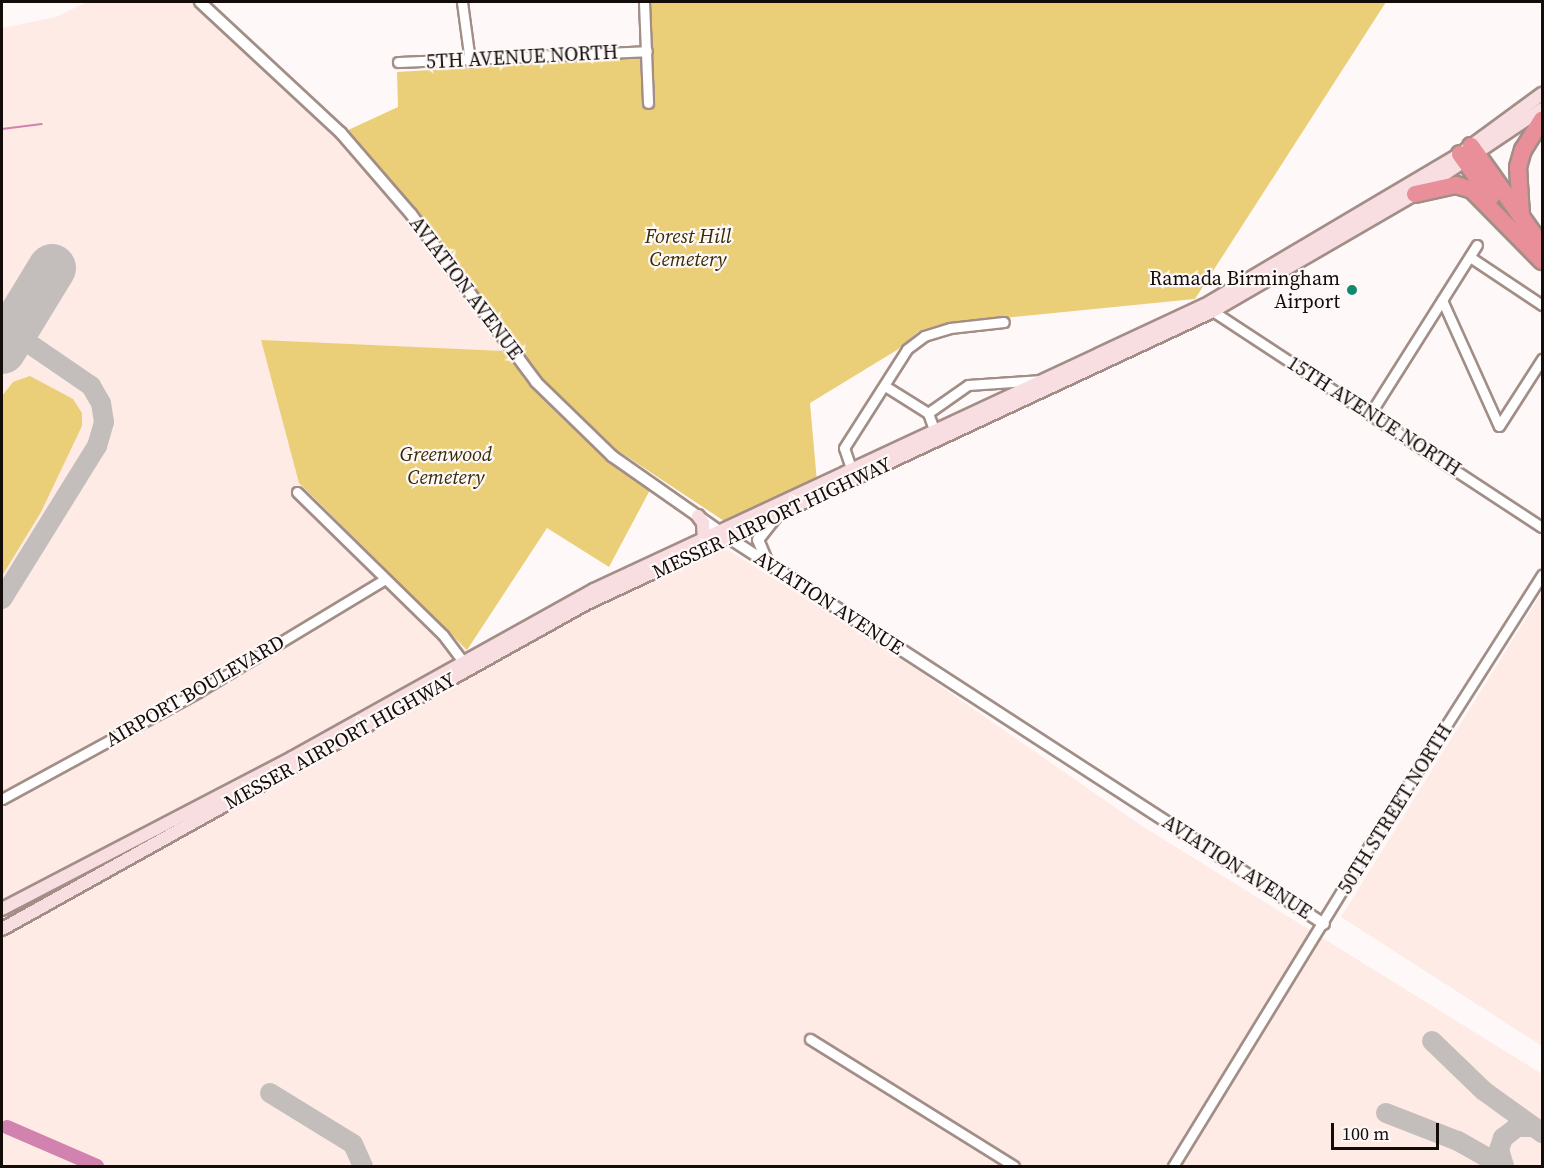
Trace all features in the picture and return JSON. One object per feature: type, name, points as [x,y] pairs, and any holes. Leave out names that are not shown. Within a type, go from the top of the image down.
[{"type":"highway","points":[[1522,222],[1518,167],[1523,150],[1542,118]]},
{"type":"highway","points":[[1468,154],[1522,222],[1542,261]]},
{"type":"highway","points":[[1468,154],[1535,248]]},
{"type":"highway","points":[[1415,194],[1456,185],[1472,190],[1483,197],[1535,248]]},
{"type":"main road","name":"MESSER AIRPORT HIGHWAY","points":[[2,909],[292,759],[465,665],[852,471],[936,435],[1209,308],[1415,194],[1542,94]]},
{"type":"main road","name":"MESSER AIRPORT HIGHWAY","points":[[2,929],[594,590],[704,540],[775,518],[1044,380],[1209,308],[1542,109]]},
{"type":"main road","points":[[698,516],[703,523],[704,540]]},
{"type":"street","name":"AVIATION AVENUE","points":[[200,2],[341,133],[370,165],[536,382],[573,422],[612,456],[776,569],[1324,924]]},
{"type":"street","points":[[462,2],[470,61]]},
{"type":"street","points":[[644,2],[648,103]]},
{"type":"street","name":"5TH AVENUE NORTH","points":[[398,62],[470,61],[647,51]]},
{"type":"street","points":[[1370,414],[1477,245]]},
{"type":"street","points":[[1470,257],[1542,305]]},
{"type":"street","points":[[1442,300],[1499,426],[1542,359]]},
{"type":"street","name":"15TH AVENUE NORTH","points":[[1209,308],[1542,527]]},
{"type":"street","points":[[852,471],[844,448],[907,349],[924,336],[950,328],[1004,322]]},
{"type":"street","points":[[928,413],[968,385],[1044,380]]},
{"type":"street","points":[[885,386],[928,413],[936,435]]},
{"type":"street","points":[[297,492],[443,635],[465,665]]},
{"type":"street","points":[[775,518],[758,540],[758,547],[776,569]]},
{"type":"street","name":"50TH STREET NORTH","points":[[1173,1167],[1542,575]]},
{"type":"street","name":"AIRPORT BOULEVARD","points":[[2,800],[198,692],[386,579]]},
{"type":"street","points":[[810,1039],[1014,1167]]},
{"type":"shaded area","points":[[87,2],[191,2],[296,94],[381,188],[504,351],[261,341],[467,650],[689,543],[702,533],[916,669],[1142,826],[1542,1074],[1542,1166],[2,1166],[2,28],[56,17]]},
{"type":"shaded area","points":[[1542,592],[1542,1046],[1341,917]]},
{"type":"green space","name":"Forest Hill Cemetery","points":[[649,2],[1386,2],[1195,299],[942,324],[919,331],[897,350],[810,403],[817,482],[736,523],[724,521],[617,450],[540,379],[413,210],[346,131],[398,107],[397,72],[649,57]]},
{"type":"green space","name":"Greenwood Cemetery","points":[[261,340],[504,351],[529,385],[588,443],[650,490],[609,567],[547,528],[467,650],[299,483]]},
{"type":"green space","points":[[30,376],[73,399],[82,413],[82,426],[41,512],[2,576],[2,396],[13,382]]},
{"type":"waterway","points":[[2,129],[42,124]]},
{"type":"waterway","points":[[7,1127],[97,1166]]},
{"type":"taxiway","points":[[2,325],[91,386],[101,403],[104,422],[97,446],[2,599]]},
{"type":"taxiway","points":[[1432,1041],[1484,1091],[1542,1133]]},
{"type":"taxiway","points":[[270,1093],[353,1144],[363,1166]]},
{"type":"taxiway","points":[[1386,1113],[1458,1141],[1502,1166]]},
{"type":"taxiway","points":[[1504,1166],[1499,1150],[1503,1138],[1517,1127],[1534,1127]]},
{"type":"runway","points":[[2,350],[52,268]]},
{"type":"place","name":"Ramada Birmingham Airport","points":[[1352,290]]}]
